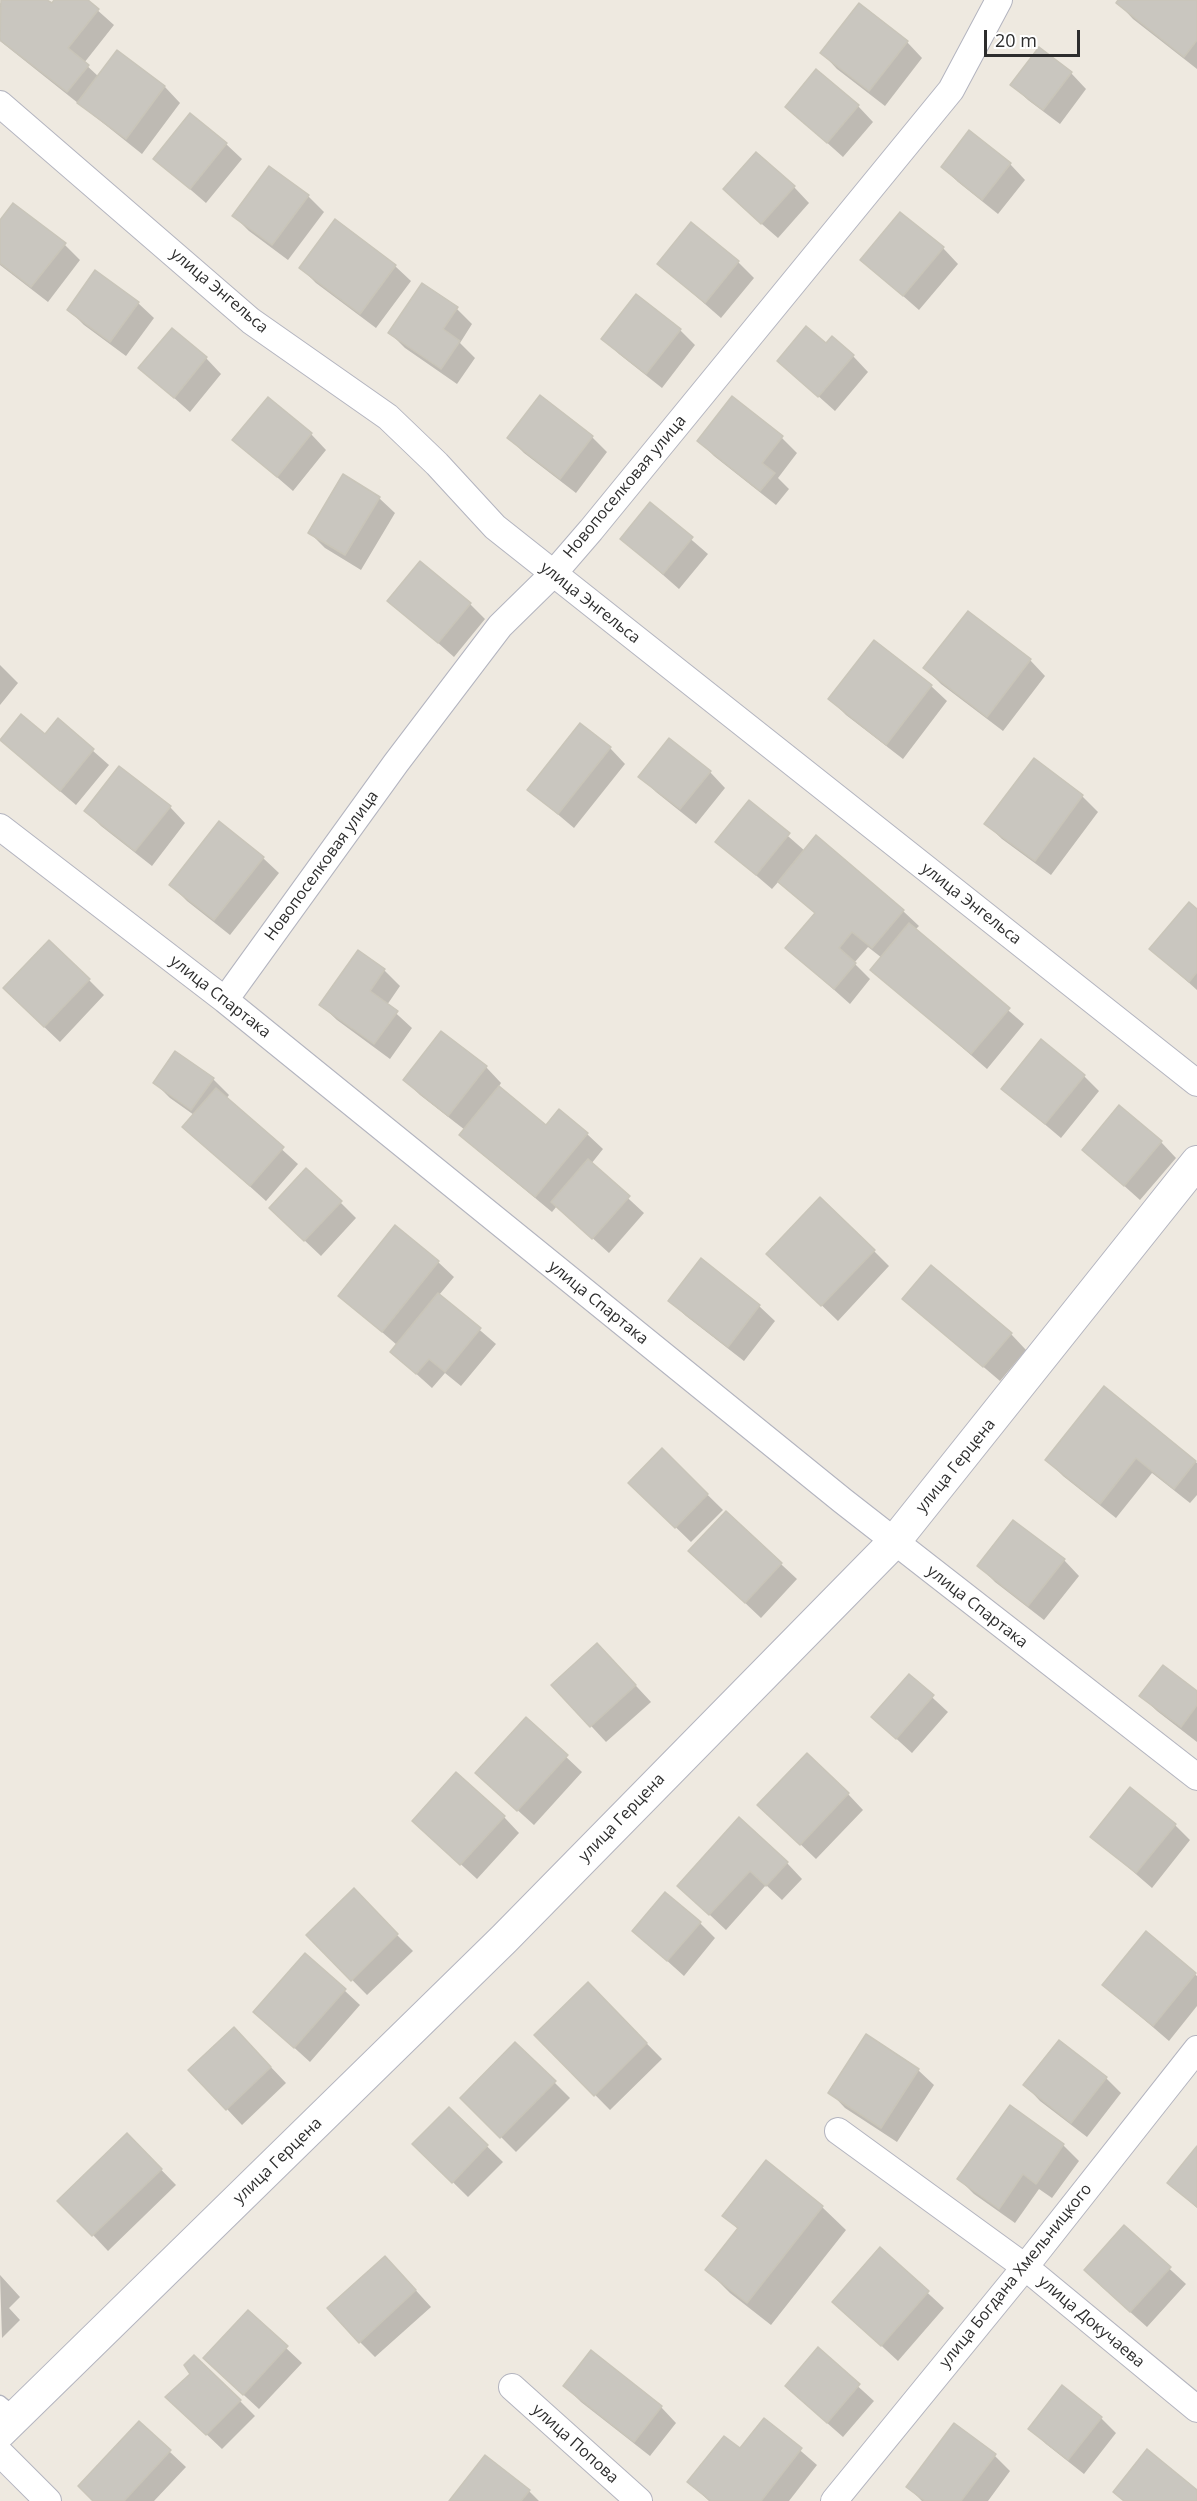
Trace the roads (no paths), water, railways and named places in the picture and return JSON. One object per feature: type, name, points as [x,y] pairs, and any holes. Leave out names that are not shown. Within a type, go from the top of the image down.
[{"type":"street","name":"Новопоселковая улица","points":[[225,1000],[396,763],[500,626],[553,574],[951,90],[999,0]]},
{"type":"street","name":"улица Энгельса","points":[[0,104],[252,321],[388,417],[437,464],[495,527],[1197,1083]]},
{"type":"street","name":"улица Спартака","points":[[0,827],[225,1000],[894,1542],[1197,1777]]},
{"type":"street","name":"улица Герцена","points":[[6,2417],[504,1939],[894,1542],[1197,1162]]},
{"type":"street","name":"улица Богдана Хмельницкого","points":[[834,2501],[1025,2267],[1197,2049]]},
{"type":"street","name":"улица Докучаева","points":[[838,2131],[1025,2267],[1197,2409]]},
{"type":"street","name":"улица Попова","points":[[512,2387],[639,2501]]},
{"type":"street","points":[[0,2453],[48,2501]]}]
